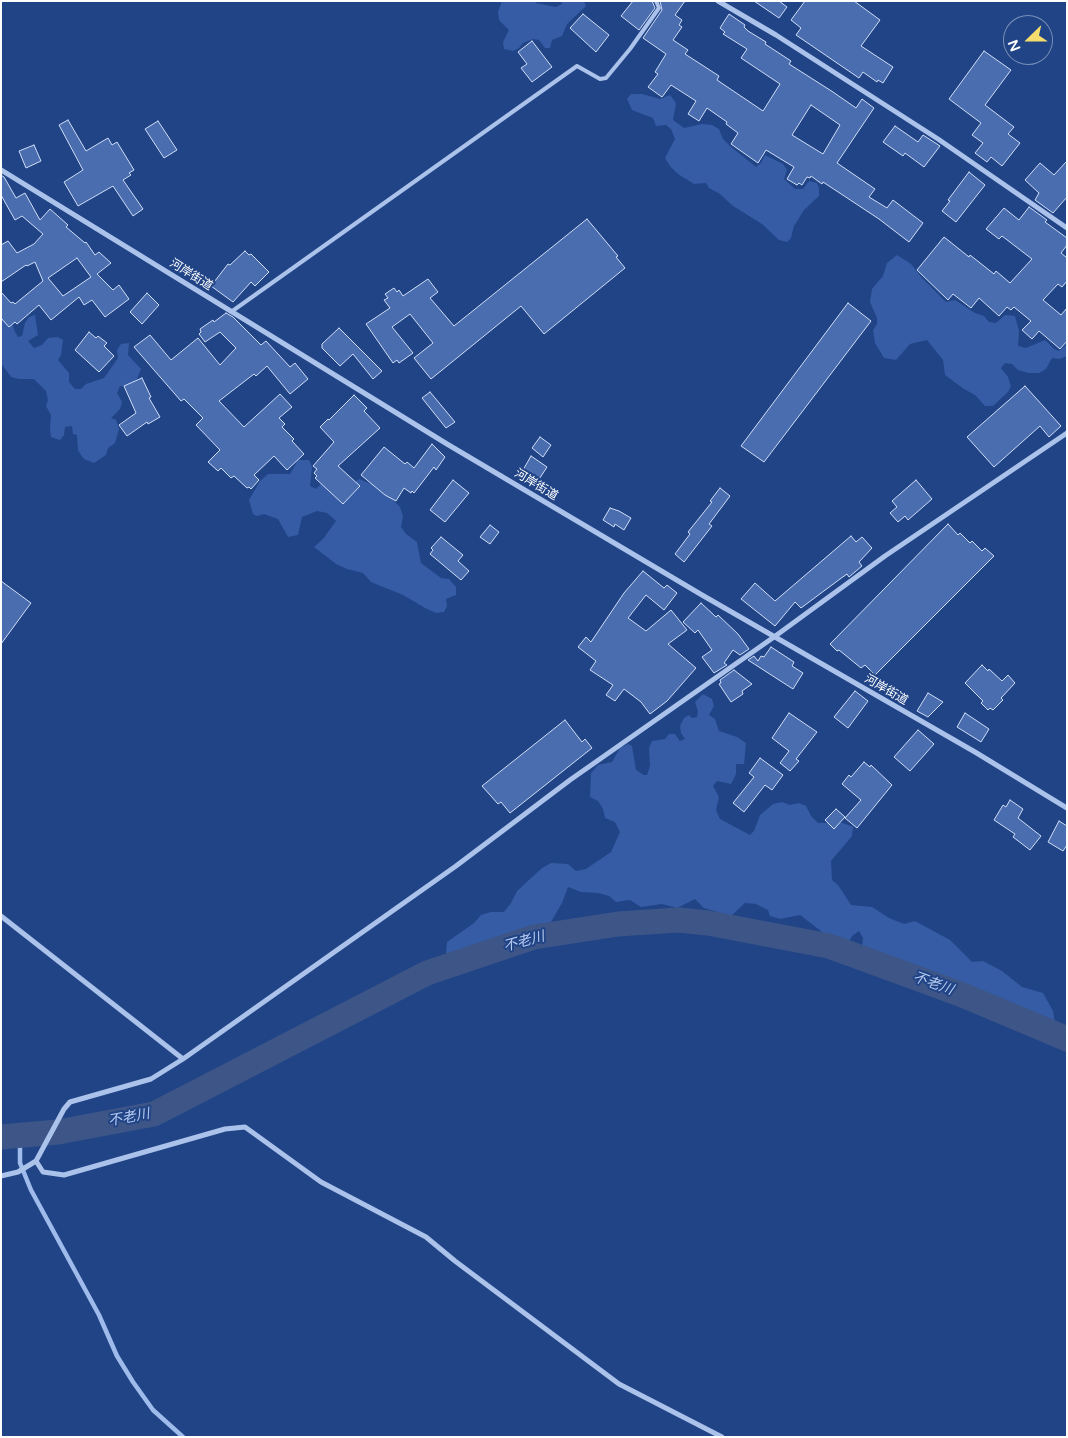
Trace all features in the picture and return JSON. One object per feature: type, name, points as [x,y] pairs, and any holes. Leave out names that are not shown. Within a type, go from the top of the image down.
[{"type":"street","points":[[718,1],[776,34],[922,129],[1067,228]]},
{"type":"street","name":"河岸街道","points":[[1,170],[447,444],[774,637],[975,752],[1067,808]]},
{"type":"street","points":[[1,1176],[18,1172],[36,1161],[64,1109],[70,1102],[151,1078],[183,1058],[456,866],[570,780],[774,637],[885,556],[1067,434]]},
{"type":"street","points":[[1,916],[183,1058]]},
{"type":"street","points":[[36,1161],[43,1172],[64,1175],[226,1129],[244,1127],[321,1182],[426,1237],[455,1261],[619,1384],[722,1437]]},
{"type":"lane","points":[[231,312],[577,66],[600,79],[606,78],[630,49],[659,8],[656,1]]},
{"type":"shaded area","points":[[502,1],[535,1],[536,3],[556,7],[562,4],[561,1],[584,1],[586,6],[567,24],[562,36],[552,40],[550,48],[545,48],[539,40],[533,39],[523,43],[513,51],[504,49],[503,42],[509,30],[499,20],[498,12]]},
{"type":"shaded area","points":[[631,94],[642,94],[660,99],[670,95],[676,103],[673,120],[684,128],[702,124],[712,125],[719,129],[723,139],[730,146],[756,167],[761,163],[765,155],[783,164],[787,170],[784,179],[795,189],[803,189],[809,181],[817,183],[819,196],[804,210],[794,226],[791,238],[787,242],[779,240],[762,224],[733,206],[720,194],[709,188],[706,183],[694,184],[678,174],[665,158],[675,139],[671,129],[666,125],[656,126],[653,118],[632,110],[627,99]]},
{"type":"shaded area","points":[[897,255],[911,264],[946,302],[955,300],[975,313],[984,316],[989,322],[996,323],[1005,315],[1015,316],[1019,331],[1018,346],[1026,348],[1045,340],[1054,349],[1059,351],[1067,344],[1067,356],[1060,359],[1052,358],[1046,369],[1039,373],[1018,370],[1012,364],[1005,363],[1001,368],[1008,377],[1011,386],[1008,392],[993,406],[985,406],[975,395],[945,375],[943,360],[927,340],[910,344],[896,360],[884,358],[875,343],[873,330],[877,324],[877,318],[870,302],[872,289],[883,276],[887,263]]},
{"type":"shaded area","points":[[1,309],[10,312],[14,330],[18,337],[22,336],[25,323],[29,317],[35,315],[38,335],[28,341],[34,348],[42,345],[48,338],[58,337],[63,340],[61,355],[58,360],[69,373],[69,382],[75,389],[81,389],[86,384],[104,378],[118,358],[117,350],[121,344],[129,343],[128,355],[141,369],[133,384],[127,387],[120,386],[117,393],[122,402],[120,409],[111,418],[116,420],[119,429],[115,443],[108,448],[106,455],[94,463],[84,459],[78,450],[77,435],[73,434],[72,426],[65,427],[64,435],[60,440],[51,437],[51,415],[46,406],[48,400],[46,391],[34,379],[11,377],[1,363]]},
{"type":"shaded area","points":[[298,460],[309,460],[312,467],[310,486],[316,489],[323,482],[350,486],[359,479],[381,488],[400,507],[403,516],[401,527],[406,534],[417,542],[421,563],[441,578],[449,579],[456,587],[456,595],[446,599],[447,606],[444,612],[436,613],[403,595],[371,582],[363,573],[336,564],[314,547],[323,539],[336,521],[327,513],[317,511],[302,517],[298,535],[288,537],[278,519],[264,514],[257,516],[253,514],[249,500],[260,481],[268,474],[290,474]]},
{"type":"shaded area","points":[[703,694],[712,699],[714,706],[709,715],[715,719],[719,731],[737,737],[746,743],[744,764],[736,764],[736,774],[731,784],[717,781],[713,786],[719,797],[716,810],[720,819],[750,835],[754,831],[760,815],[773,804],[782,802],[790,805],[799,803],[806,806],[811,816],[818,823],[843,823],[853,827],[852,836],[831,861],[832,880],[838,885],[851,905],[872,907],[889,918],[904,924],[915,921],[950,940],[972,962],[983,961],[1002,971],[1022,987],[1043,993],[1053,1011],[1055,1022],[1043,1021],[948,982],[918,975],[911,968],[874,955],[862,948],[863,938],[859,931],[852,936],[848,944],[830,938],[800,915],[780,919],[770,916],[768,910],[756,904],[745,903],[731,916],[704,908],[695,899],[677,908],[662,904],[641,907],[630,900],[616,902],[609,896],[581,892],[568,887],[562,903],[551,922],[537,927],[528,927],[519,935],[516,950],[508,954],[493,947],[484,949],[480,959],[468,962],[461,956],[446,953],[447,942],[474,923],[481,915],[491,912],[504,912],[517,891],[542,868],[551,863],[568,864],[576,871],[586,869],[611,852],[620,832],[615,822],[605,818],[603,809],[598,801],[590,797],[591,773],[598,765],[612,762],[620,748],[628,744],[632,746],[636,770],[647,775],[650,766],[649,748],[652,741],[665,739],[669,734],[675,734],[680,741],[685,739],[681,733],[680,726],[684,718],[689,715],[692,718],[697,717],[698,711],[695,702]]},
{"type":"building","points":[[633,1],[652,1],[655,8],[639,30],[621,16]]},
{"type":"building","points":[[660,1],[685,1],[675,15],[682,20],[679,25],[682,27],[673,40],[688,50],[685,54],[719,76],[717,80],[763,111],[780,84],[741,58],[747,49],[723,34],[725,32],[720,28],[729,14],[745,25],[744,27],[748,31],[766,42],[765,44],[791,61],[789,64],[856,108],[862,99],[874,108],[837,163],[875,189],[869,197],[887,208],[893,200],[923,223],[909,242],[879,219],[823,182],[822,184],[811,176],[810,178],[807,177],[802,185],[799,183],[797,185],[787,179],[794,167],[766,150],[758,163],[731,144],[738,133],[726,124],[727,122],[707,108],[699,121],[688,114],[696,101],[671,85],[662,97],[648,87],[658,74],[655,72],[666,54],[643,38],[662,10]],"holes":[[[811,105],[840,125],[823,154],[792,135]]]},
{"type":"building","points":[[754,1],[779,1],[787,7],[779,18]]},
{"type":"building","points":[[805,1],[854,1],[880,20],[861,46],[893,67],[883,83],[878,80],[877,82],[863,72],[859,78],[796,35],[801,28],[791,20]]},
{"type":"building","points":[[583,14],[609,35],[596,52],[570,28]]},
{"type":"building","points":[[532,41],[552,67],[532,82],[521,68],[527,64],[518,52]]},
{"type":"building","points":[[984,51],[1011,70],[985,105],[1014,127],[1008,134],[1020,143],[1002,166],[991,157],[987,162],[975,153],[983,143],[972,135],[981,123],[949,99]]},
{"type":"building","points":[[68,120],[86,151],[108,138],[112,145],[117,142],[134,170],[129,173],[131,175],[123,180],[143,209],[133,216],[113,186],[78,206],[64,182],[83,170],[59,125]]},
{"type":"building","points":[[158,121],[177,150],[164,158],[145,129]]},
{"type":"building","points":[[895,126],[918,142],[923,135],[940,146],[924,167],[905,153],[903,156],[883,142]]},
{"type":"building","points":[[34,145],[41,161],[26,168],[19,151]]},
{"type":"building","points":[[1067,161],[1067,197],[1053,213],[1035,200],[1039,193],[1025,180],[1040,163],[1054,175]]},
{"type":"building","points":[[969,172],[985,185],[956,222],[942,211]]},
{"type":"building","points":[[1,175],[16,198],[25,193],[40,220],[50,209],[68,225],[66,227],[86,242],[95,255],[99,252],[111,263],[97,274],[113,290],[119,285],[129,299],[105,317],[92,300],[84,305],[79,297],[51,320],[39,305],[17,324],[15,322],[9,327],[1,318],[1,292],[11,303],[15,304],[43,281],[35,262],[26,265],[1,282],[1,245],[8,241],[17,253],[34,244],[43,234],[22,216],[15,220],[1,195]],"holes":[[[77,258],[91,277],[63,296],[48,278]]]},
{"type":"building","points":[[1029,207],[1047,220],[1045,222],[1067,238],[1067,245],[1061,253],[1067,258],[1067,281],[1062,287],[1058,284],[1043,300],[1061,315],[1067,308],[1067,341],[1060,349],[1039,331],[1032,339],[1022,330],[1031,321],[1014,307],[1011,310],[1007,307],[999,316],[979,298],[971,308],[953,294],[948,300],[917,270],[944,237],[969,257],[970,255],[994,274],[996,271],[1010,283],[1032,259],[1002,236],[999,239],[986,229],[1004,208],[1019,220]]},
{"type":"building","points":[[587,219],[618,256],[616,257],[625,268],[544,334],[521,306],[431,379],[414,358],[433,343],[410,314],[392,327],[413,353],[399,363],[397,360],[393,363],[366,324],[390,308],[384,300],[388,298],[385,294],[394,288],[397,292],[399,290],[403,296],[428,279],[438,292],[430,298],[454,326]]},
{"type":"building","points":[[245,251],[249,255],[251,254],[269,272],[255,286],[251,282],[233,302],[211,286],[228,264],[230,265]]},
{"type":"building","points":[[147,293],[159,305],[142,324],[130,312]]},
{"type":"building","points":[[848,303],[871,321],[764,462],[741,446]]},
{"type":"building","points":[[226,313],[233,317],[261,345],[266,341],[290,367],[295,363],[308,379],[290,394],[267,366],[256,376],[254,374],[219,401],[244,427],[280,394],[292,407],[279,418],[285,424],[282,427],[294,439],[292,441],[304,454],[287,470],[274,456],[254,475],[259,480],[251,489],[247,488],[234,476],[231,478],[221,468],[218,471],[208,462],[220,450],[196,425],[203,418],[184,399],[181,401],[134,347],[150,335],[171,360],[198,338],[220,365],[236,348],[220,332],[205,342],[199,334],[201,332],[200,329]]},
{"type":"building","points":[[339,328],[382,371],[373,379],[353,354],[340,366],[322,348],[322,344]]},
{"type":"building","points":[[89,332],[107,343],[104,346],[114,356],[99,372],[75,350]]},
{"type":"building","points":[[142,378],[151,397],[149,398],[160,417],[148,424],[147,422],[127,436],[119,425],[136,413],[124,386]]},
{"type":"building","points":[[1025,386],[1061,426],[1049,437],[1040,426],[994,467],[967,437]]},
{"type":"building","points":[[430,392],[455,422],[446,428],[422,398]]},
{"type":"building","points":[[354,395],[367,408],[364,411],[380,428],[338,466],[360,486],[343,504],[315,478],[317,476],[314,473],[317,469],[313,466],[334,442],[320,427]]},
{"type":"building","points":[[540,437],[551,445],[543,457],[532,448]]},
{"type":"building","points":[[432,444],[445,457],[436,470],[434,467],[414,493],[404,488],[396,501],[385,495],[361,475],[384,447],[405,464],[407,462],[414,468]]},
{"type":"building","points":[[531,456],[547,467],[534,487],[519,477]]},
{"type":"building","points":[[453,480],[469,493],[445,522],[430,510]]},
{"type":"building","points":[[916,480],[932,499],[908,520],[905,516],[898,522],[890,513],[897,507],[892,501]]},
{"type":"building","points":[[720,488],[730,496],[709,524],[712,526],[684,562],[675,554],[690,534],[688,532],[712,502],[710,501]]},
{"type":"building","points":[[610,508],[631,518],[624,530],[615,524],[614,527],[603,520]]},
{"type":"building","points":[[948,524],[958,535],[960,533],[970,543],[972,541],[982,551],[985,548],[994,556],[875,675],[865,665],[861,668],[839,650],[837,651],[830,644]]},
{"type":"building","points":[[490,525],[499,532],[490,544],[480,537]]},
{"type":"building","points":[[851,536],[856,542],[862,537],[872,548],[859,562],[862,566],[849,577],[847,574],[801,608],[795,602],[775,626],[741,599],[755,583],[775,601]]},
{"type":"building","points":[[441,537],[463,555],[458,561],[469,571],[461,580],[430,554],[433,550],[431,548]]},
{"type":"building","points":[[643,571],[664,588],[667,585],[677,593],[664,610],[646,595],[628,618],[646,631],[671,610],[687,630],[668,644],[696,668],[667,701],[650,714],[641,702],[624,689],[615,701],[606,695],[613,685],[590,670],[596,661],[578,647],[586,637],[591,642],[624,593]]},
{"type":"building","points":[[1,581],[31,603],[1,644]]},
{"type":"building","points":[[701,603],[716,617],[718,615],[738,634],[749,649],[740,655],[733,650],[724,663],[727,665],[714,673],[702,657],[712,650],[698,630],[695,633],[683,622]]},
{"type":"building","points":[[771,647],[794,662],[792,666],[803,673],[793,689],[748,660],[754,656],[758,661],[761,656],[764,657]]},
{"type":"building","points":[[982,665],[1002,681],[1008,675],[1015,683],[993,710],[990,708],[988,710],[981,703],[983,701],[965,683]]},
{"type":"building","points":[[734,670],[752,684],[742,691],[743,694],[731,702],[719,684],[721,683],[720,680]]},
{"type":"building","points":[[855,691],[868,701],[848,728],[834,717]]},
{"type":"building","points":[[928,693],[943,702],[928,717],[917,711]]},
{"type":"building","points":[[789,713],[817,732],[796,759],[799,761],[790,771],[780,763],[789,751],[772,738]]},
{"type":"building","points":[[965,713],[989,729],[981,742],[957,727]]},
{"type":"building","points":[[565,720],[582,742],[585,739],[592,748],[510,813],[501,802],[498,804],[482,786]]},
{"type":"building","points":[[918,730],[934,744],[910,771],[894,757]]},
{"type":"building","points":[[760,758],[783,775],[772,790],[765,785],[744,812],[733,803],[754,777],[749,773]]},
{"type":"building","points":[[864,762],[870,767],[871,765],[892,785],[857,828],[845,818],[861,800],[842,784]]},
{"type":"building","points":[[1010,800],[1023,809],[1018,818],[1041,836],[1030,850],[1013,837],[1015,834],[994,820],[1003,805],[1006,807]]},
{"type":"building","points":[[836,809],[845,817],[834,829],[825,820]]},
{"type":"building","points":[[1059,821],[1067,826],[1067,845],[1063,851],[1048,842]]},
{"type":"waterway","name":"不老川","points":[[1,1137],[58,1132],[154,1114],[427,973],[534,937],[618,924],[678,920],[708,923],[829,946],[960,994],[1067,1039]]},
{"type":"waterway","points":[[20,1135],[20,1163],[31,1190],[99,1315],[117,1356],[153,1410],[183,1437]]}]
